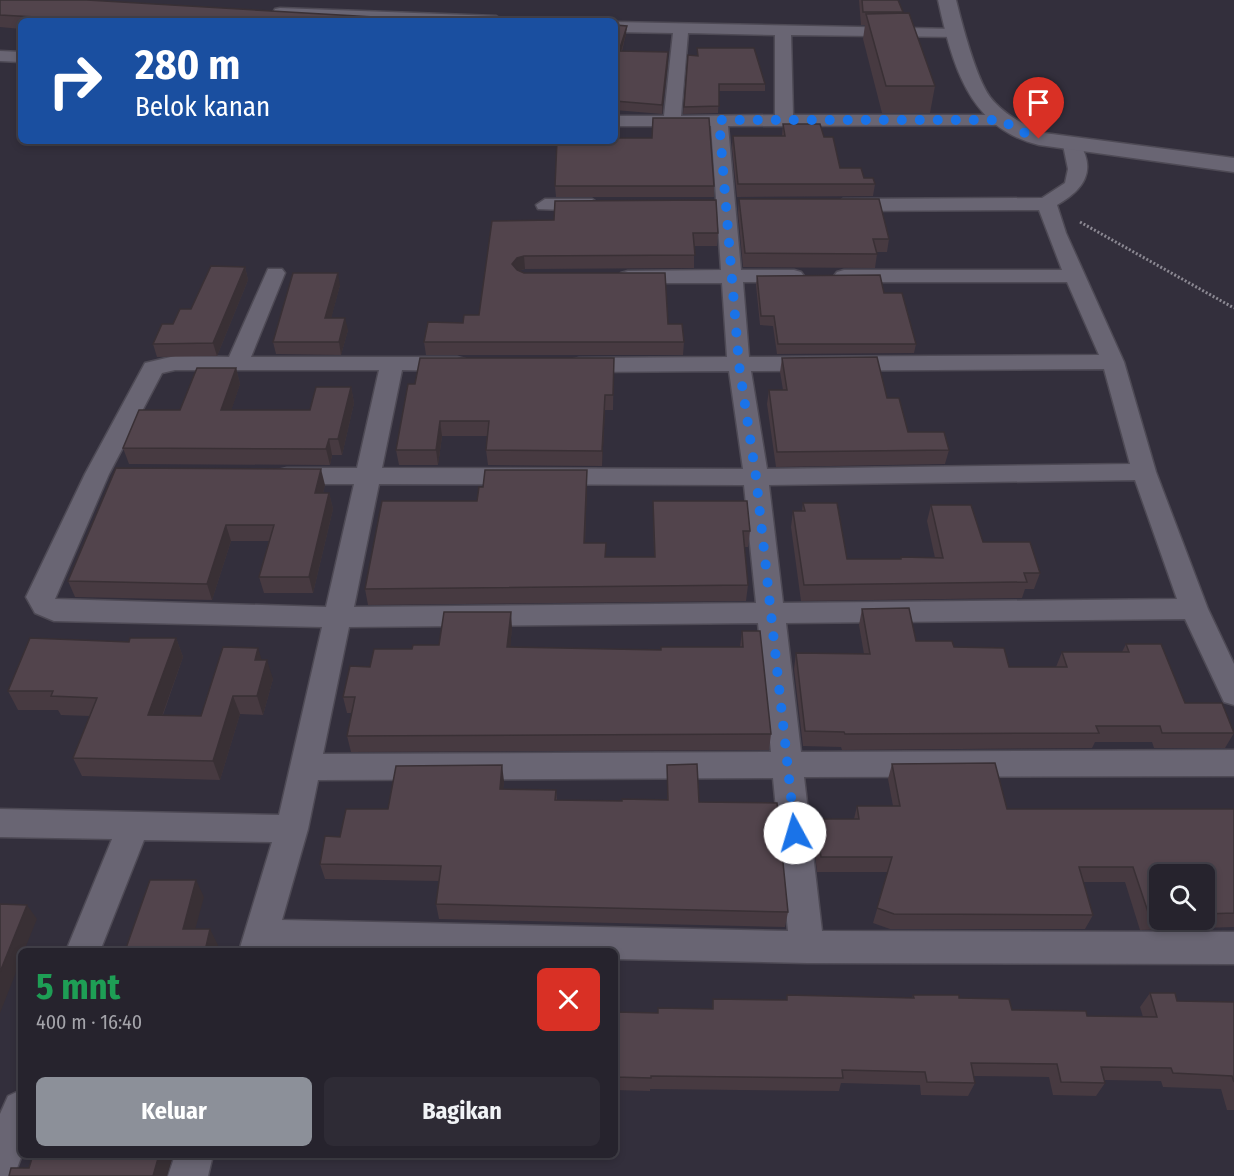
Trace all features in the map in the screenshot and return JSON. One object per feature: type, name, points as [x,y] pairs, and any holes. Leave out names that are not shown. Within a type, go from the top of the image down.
[{"type":"street","points":[[947,0],[955,34],[980,98],[1002,120],[1016,129],[1039,139],[1072,145],[1234,165]]},
{"type":"street","points":[[261,11],[418,18]]},
{"type":"street","points":[[618,27],[955,34]]},
{"type":"street","points":[[672,120],[681,30]]},
{"type":"street","points":[[783,31],[784,120]]},
{"type":"street","points":[[0,56],[18,57]]},
{"type":"street","points":[[719,120],[728,206],[731,276],[739,365],[756,477],[807,947]]},
{"type":"street","points":[[618,121],[1002,120]]},
{"type":"street","points":[[820,205],[1047,204],[1069,191],[1075,183],[1078,173],[1072,145]]},
{"type":"street","points":[[1047,204],[1056,233],[1077,276],[1113,362],[1144,472],[1194,609],[1234,694]]},
{"type":"street","points":[[545,205],[617,205]]},
{"type":"street","points":[[237,364],[275,273]]},
{"type":"street","points":[[605,277],[1077,276]]},
{"type":"street","points":[[559,365],[1113,362]]},
{"type":"street","points":[[476,364],[175,363],[153,368],[109,474],[44,585],[40,597],[45,606],[54,611],[338,617],[1194,609]]},
{"type":"street","points":[[392,364],[292,829],[258,943],[1234,948]]},
{"type":"street","points":[[263,476],[756,477],[1144,472]]},
{"type":"street","points":[[306,767],[1234,762]]},
{"type":"street","points":[[0,823],[292,829]]},
{"type":"street","points":[[84,948],[133,826]]},
{"type":"street","points":[[0,1162],[18,1117]]},
{"type":"street","points":[[188,1176],[193,1158]]},
{"type":"path","points":[[1047,204],[1234,308]]},
{"type":"building","points":[[0,0],[87,0],[373,17],[33,18],[0,15]]},
{"type":"building","points":[[862,0],[898,0],[903,12],[863,12]]},
{"type":"building","points":[[909,13],[935,86],[886,86],[866,14]]},
{"type":"building","points":[[618,25],[627,26],[619,51],[668,52],[662,105],[618,101]]},
{"type":"building","points":[[697,48],[754,48],[765,84],[719,84],[719,106],[684,107],[688,55],[698,56]]},
{"type":"building","points":[[653,118],[709,118],[714,186],[555,186],[557,144],[618,144],[618,138],[652,138]]},
{"type":"building","points":[[783,124],[820,124],[824,137],[833,137],[840,168],[861,168],[864,178],[873,178],[875,184],[738,184],[733,136],[785,136]]},
{"type":"building","points":[[739,199],[879,199],[889,239],[873,239],[877,254],[745,253]]},
{"type":"building","points":[[716,200],[718,233],[693,233],[695,255],[524,256],[517,258],[512,264],[524,273],[665,273],[668,324],[682,324],[684,342],[424,342],[428,322],[463,323],[464,315],[479,315],[492,221],[554,220],[555,201]]},
{"type":"building","points":[[211,266],[245,267],[213,343],[153,344],[162,324],[173,324],[180,309],[191,309]]},
{"type":"building","points":[[293,273],[338,273],[325,318],[345,318],[339,342],[273,342]]},
{"type":"building","points":[[880,275],[884,293],[902,293],[916,344],[778,344],[774,316],[761,316],[757,276]]},
{"type":"building","points":[[877,357],[887,398],[899,398],[908,432],[944,432],[949,450],[777,452],[769,390],[787,390],[782,358]]},
{"type":"building","points":[[420,358],[614,358],[613,395],[605,395],[602,451],[486,450],[489,421],[440,421],[436,450],[396,450],[408,384],[415,384]]},
{"type":"building","points":[[197,368],[236,368],[221,410],[310,410],[316,387],[351,387],[338,439],[329,439],[326,449],[123,448],[139,410],[180,410]]},
{"type":"building","points":[[116,468],[321,469],[315,493],[329,493],[309,577],[259,577],[274,525],[226,525],[207,584],[68,581]]},
{"type":"building","points":[[485,470],[587,470],[584,543],[606,543],[605,557],[655,557],[653,501],[747,501],[750,531],[743,531],[748,585],[365,589],[382,501],[477,501],[479,487],[483,487]]},
{"type":"building","points":[[803,503],[837,503],[847,559],[943,558],[931,505],[971,505],[983,542],[1030,542],[1040,573],[1024,573],[1027,582],[804,585],[793,511],[805,511]]},
{"type":"building","points":[[909,608],[916,641],[952,641],[954,647],[1004,648],[1009,667],[1067,667],[1062,652],[1129,652],[1126,644],[1161,644],[1185,703],[1222,703],[1234,733],[1162,733],[1160,726],[1096,726],[1099,733],[845,734],[844,732],[805,731],[796,653],[870,654],[862,609]]},
{"type":"building","points":[[444,612],[511,612],[507,647],[661,650],[661,647],[743,647],[742,631],[760,631],[771,734],[347,736],[355,697],[343,697],[350,666],[370,667],[374,649],[412,649],[413,645],[439,645]]},
{"type":"building","points":[[30,638],[129,642],[130,638],[176,638],[148,715],[201,716],[223,647],[258,648],[255,660],[267,660],[257,696],[233,696],[213,761],[73,758],[97,698],[51,696],[53,691],[8,691]]},
{"type":"building","points":[[995,763],[1007,809],[1234,809],[1234,913],[1215,914],[1215,864],[1149,864],[1149,915],[1133,867],[1079,867],[1093,915],[894,914],[877,908],[892,857],[821,857],[816,819],[859,819],[857,806],[900,806],[892,764]]},
{"type":"building","points":[[697,764],[699,802],[777,803],[788,912],[436,904],[441,866],[320,864],[325,836],[340,837],[346,809],[388,809],[396,766],[502,765],[500,789],[556,790],[555,800],[622,801],[622,799],[668,800],[667,765]]},
{"type":"building","points":[[150,880],[196,880],[183,929],[210,929],[206,948],[126,948]]},
{"type":"building","points":[[0,904],[27,905],[0,972]]},
{"type":"building","points":[[1150,993],[1175,993],[1177,1001],[1234,1002],[1234,1082],[1232,1076],[1173,1073],[1171,1068],[1101,1067],[1105,1083],[1061,1082],[1057,1064],[971,1063],[975,1083],[927,1082],[925,1072],[842,1070],[843,1078],[618,1077],[618,1012],[658,1013],[658,1008],[713,1009],[713,999],[787,1000],[787,995],[914,998],[913,995],[959,995],[959,998],[1009,999],[1012,1010],[1086,1011],[1087,1016],[1157,1017]]},
{"type":"building","points":[[32,1158],[158,1158],[153,1176],[9,1176],[11,1168],[29,1168]]},
{"type":"route","points":[[795,833],[756,477],[739,365],[724,206],[719,120],[1002,120],[1039,139]]}]
